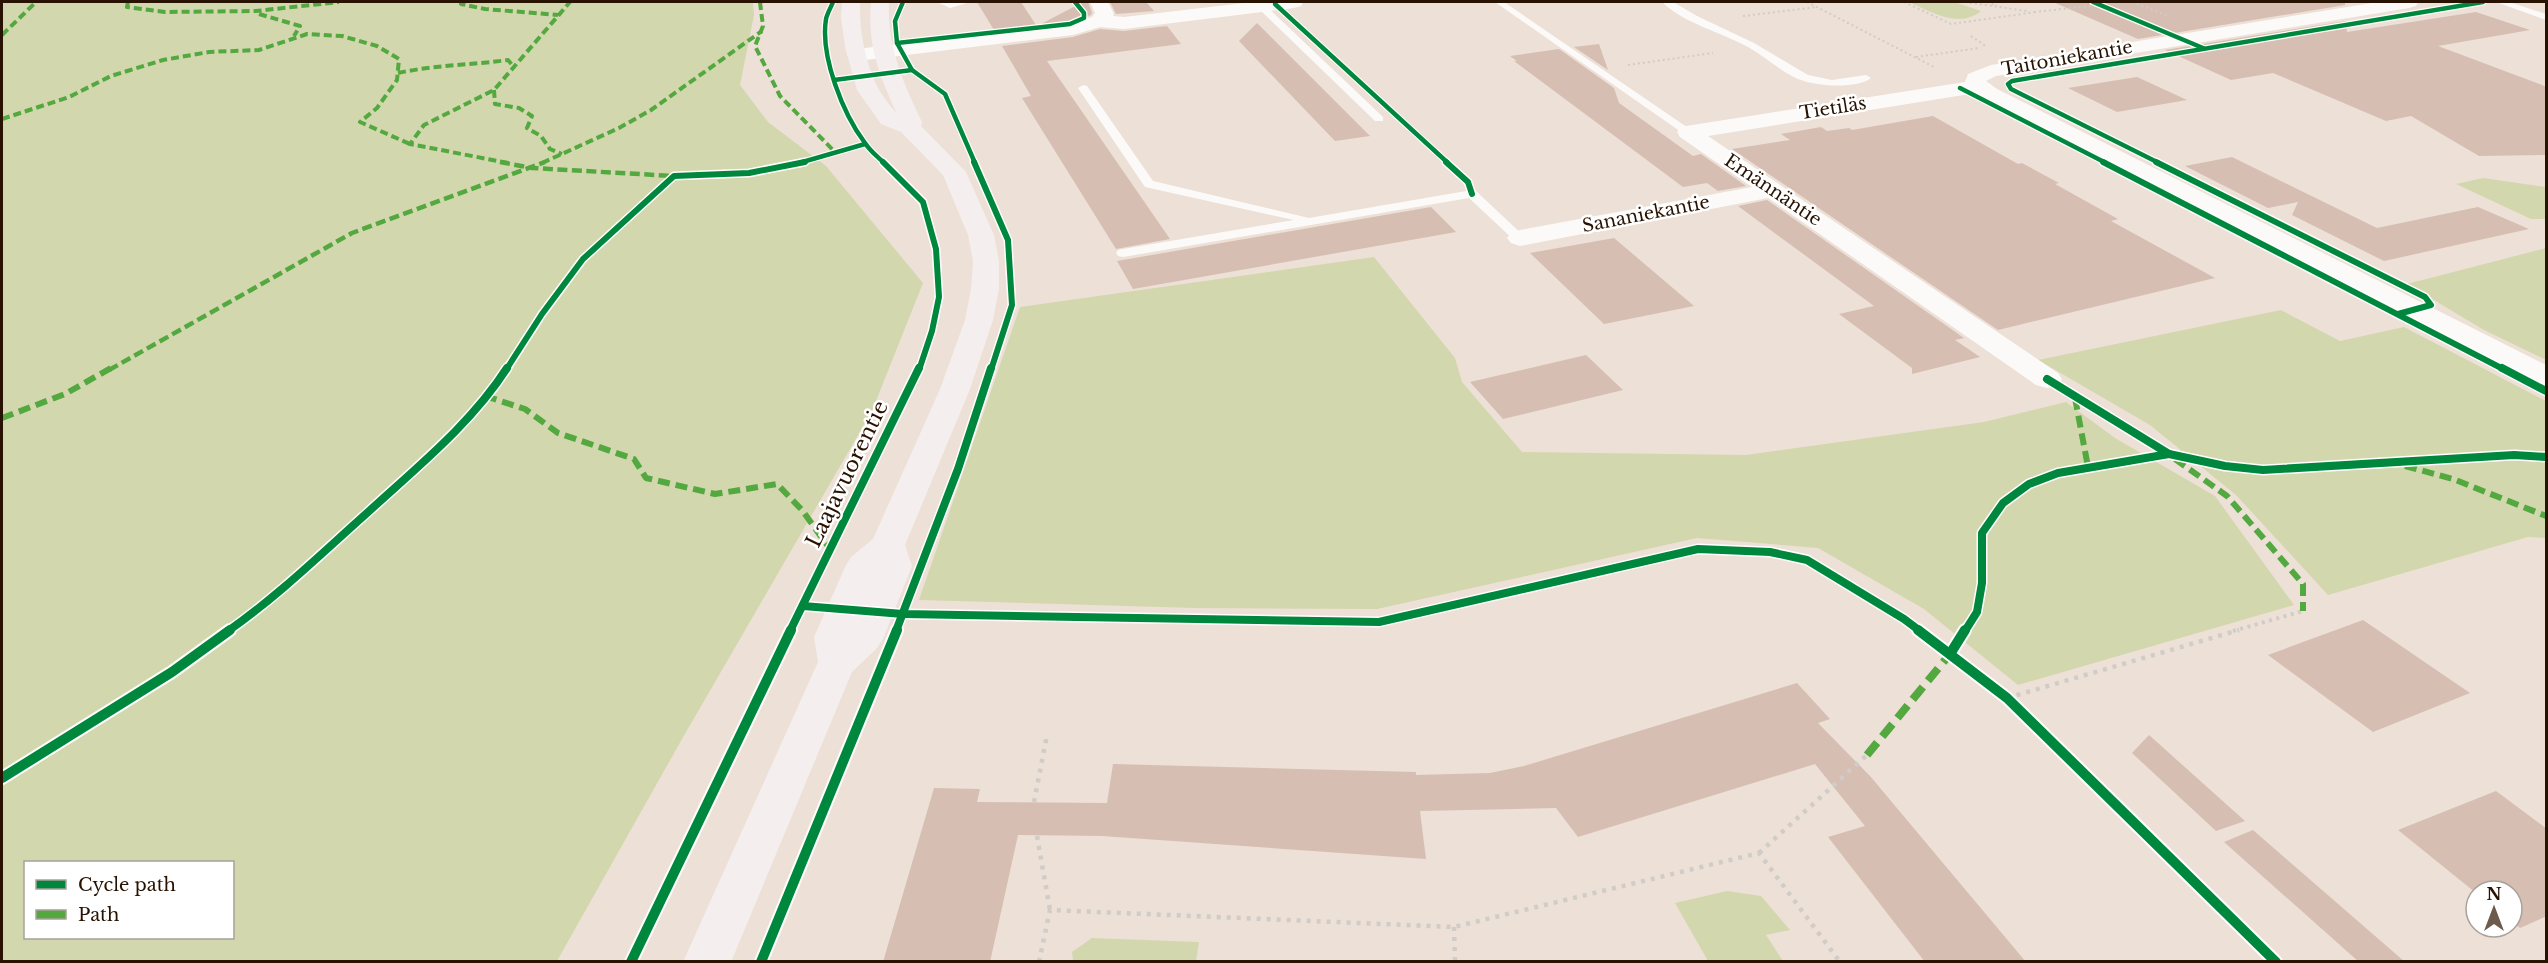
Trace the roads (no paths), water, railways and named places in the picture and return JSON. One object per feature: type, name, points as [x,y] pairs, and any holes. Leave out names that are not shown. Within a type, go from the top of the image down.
[{"type":"main road","points":[[707,962],[837,662],[864,639],[894,566],[888,545],[955,389],[979,320],[985,290],[986,261],[981,235],[954,172],[909,127],[889,119],[868,90],[857,56],[850,17],[851,2]]},
{"type":"main road","points":[[880,2],[877,23],[881,52],[911,122],[909,127]]},
{"type":"street","points":[[857,56],[1073,29],[1099,11],[1124,23],[1294,2]]},
{"type":"street","name":"Taitoniekantie","points":[[2409,2],[1990,71],[1976,82],[2547,376]]},
{"type":"street","name":"Tietiläs","points":[[1688,132],[1976,82]]},
{"type":"street","name":"Emännäntie","points":[[1688,132],[2047,379]]},
{"type":"street","name":"Sananiekantie","points":[[1520,238],[1773,190]]},
{"type":"lane","points":[[942,2],[950,5],[965,2]]},
{"type":"lane","name":"Emännäntie","points":[[1499,2],[1688,132]]},
{"type":"lane","points":[[1667,2],[1694,18],[1751,45],[1805,78],[1832,83],[1866,78]]},
{"type":"lane","points":[[2501,2],[2547,17]]},
{"type":"lane","points":[[1261,6],[1379,119]]},
{"type":"lane","points":[[1083,88],[1149,184],[1314,221]]},
{"type":"lane","points":[[1123,253],[1472,194],[1520,238]]}]
